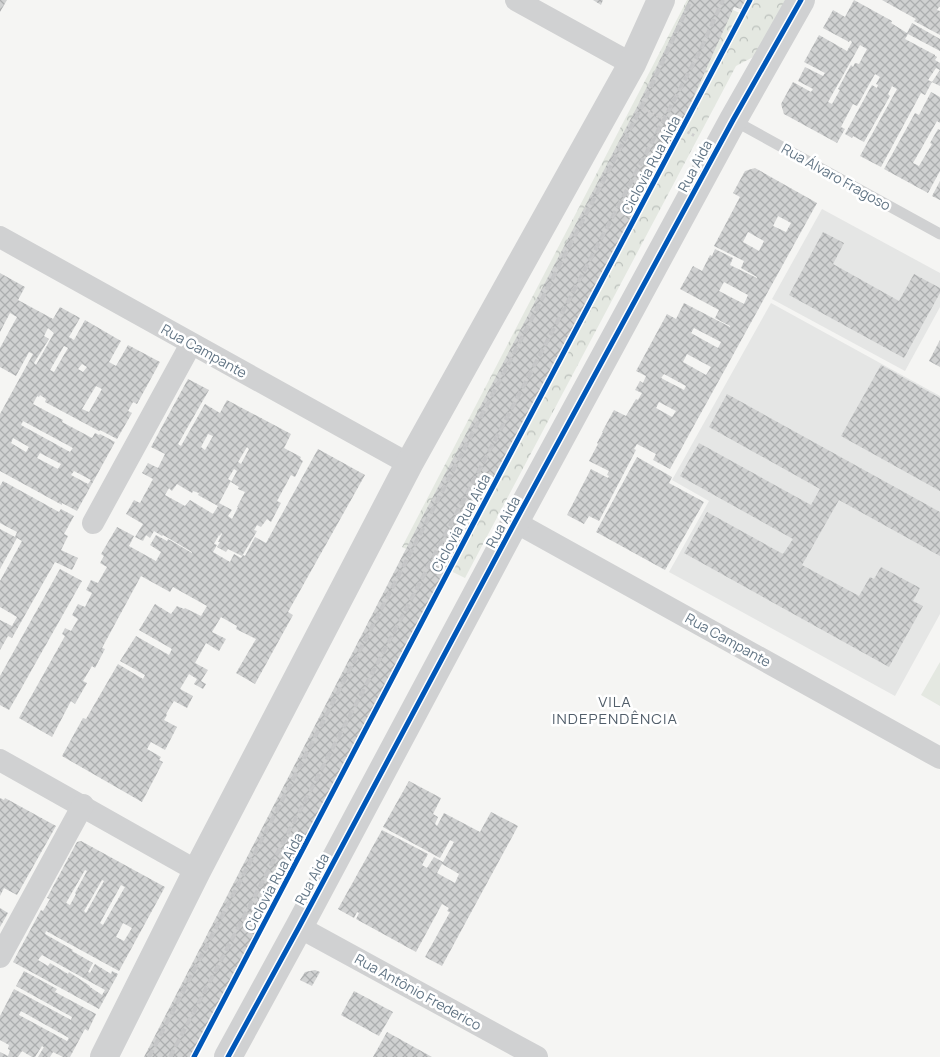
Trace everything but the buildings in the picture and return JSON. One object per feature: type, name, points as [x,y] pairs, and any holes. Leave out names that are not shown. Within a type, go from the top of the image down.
[{"type":"street","points":[[516,0],[632,64]]},
{"type":"street","points":[[104,1057],[197,871],[409,464],[632,64],[661,0]]},
{"type":"street","name":"Rua Aida","points":[[228,1057],[733,120],[801,0]]},
{"type":"street","name":"Rua Campante","points":[[0,237],[409,464]]},
{"type":"street","points":[[93,523],[191,344]]},
{"type":"street","name":"Rua Campante","points":[[516,522],[940,758]]},
{"type":"street","points":[[0,760],[197,871]]},
{"type":"street","points":[[0,957],[82,805]]},
{"type":"street","name":"Rua Antônio Frederico","points":[[299,927],[536,1057]]},
{"type":"lane","name":"Rua Álvaro Fragoso","points":[[733,120],[940,234]]},
{"type":"path","points":[[616,93],[718,148]]},
{"type":"shaded area","points":[[822,209],[940,273],[940,307],[905,371],[772,299]]},
{"type":"shaded area","points":[[771,303],[940,396],[940,614],[895,696],[669,572],[709,501],[672,480]]},
{"type":"green space","points":[[687,0],[711,0],[744,15],[752,0],[788,0],[757,55],[736,66],[465,578],[402,547]]},
{"type":"green space","points":[[940,662],[940,706],[921,695]]},
{"type":"railway","points":[[149,1057],[642,106],[691,0]]},
{"type":"railway","points":[[170,1057],[700,51],[723,0]]},
{"type":"cycle path","name":"Ciclovia Rua Aida","points":[[194,1057],[750,0]]},
{"type":"cycle path","points":[[228,1057],[515,522],[733,120],[801,0]]},
{"type":"district","name":"VILA INDEPENDÊNCIA","points":[[615,710]]}]
